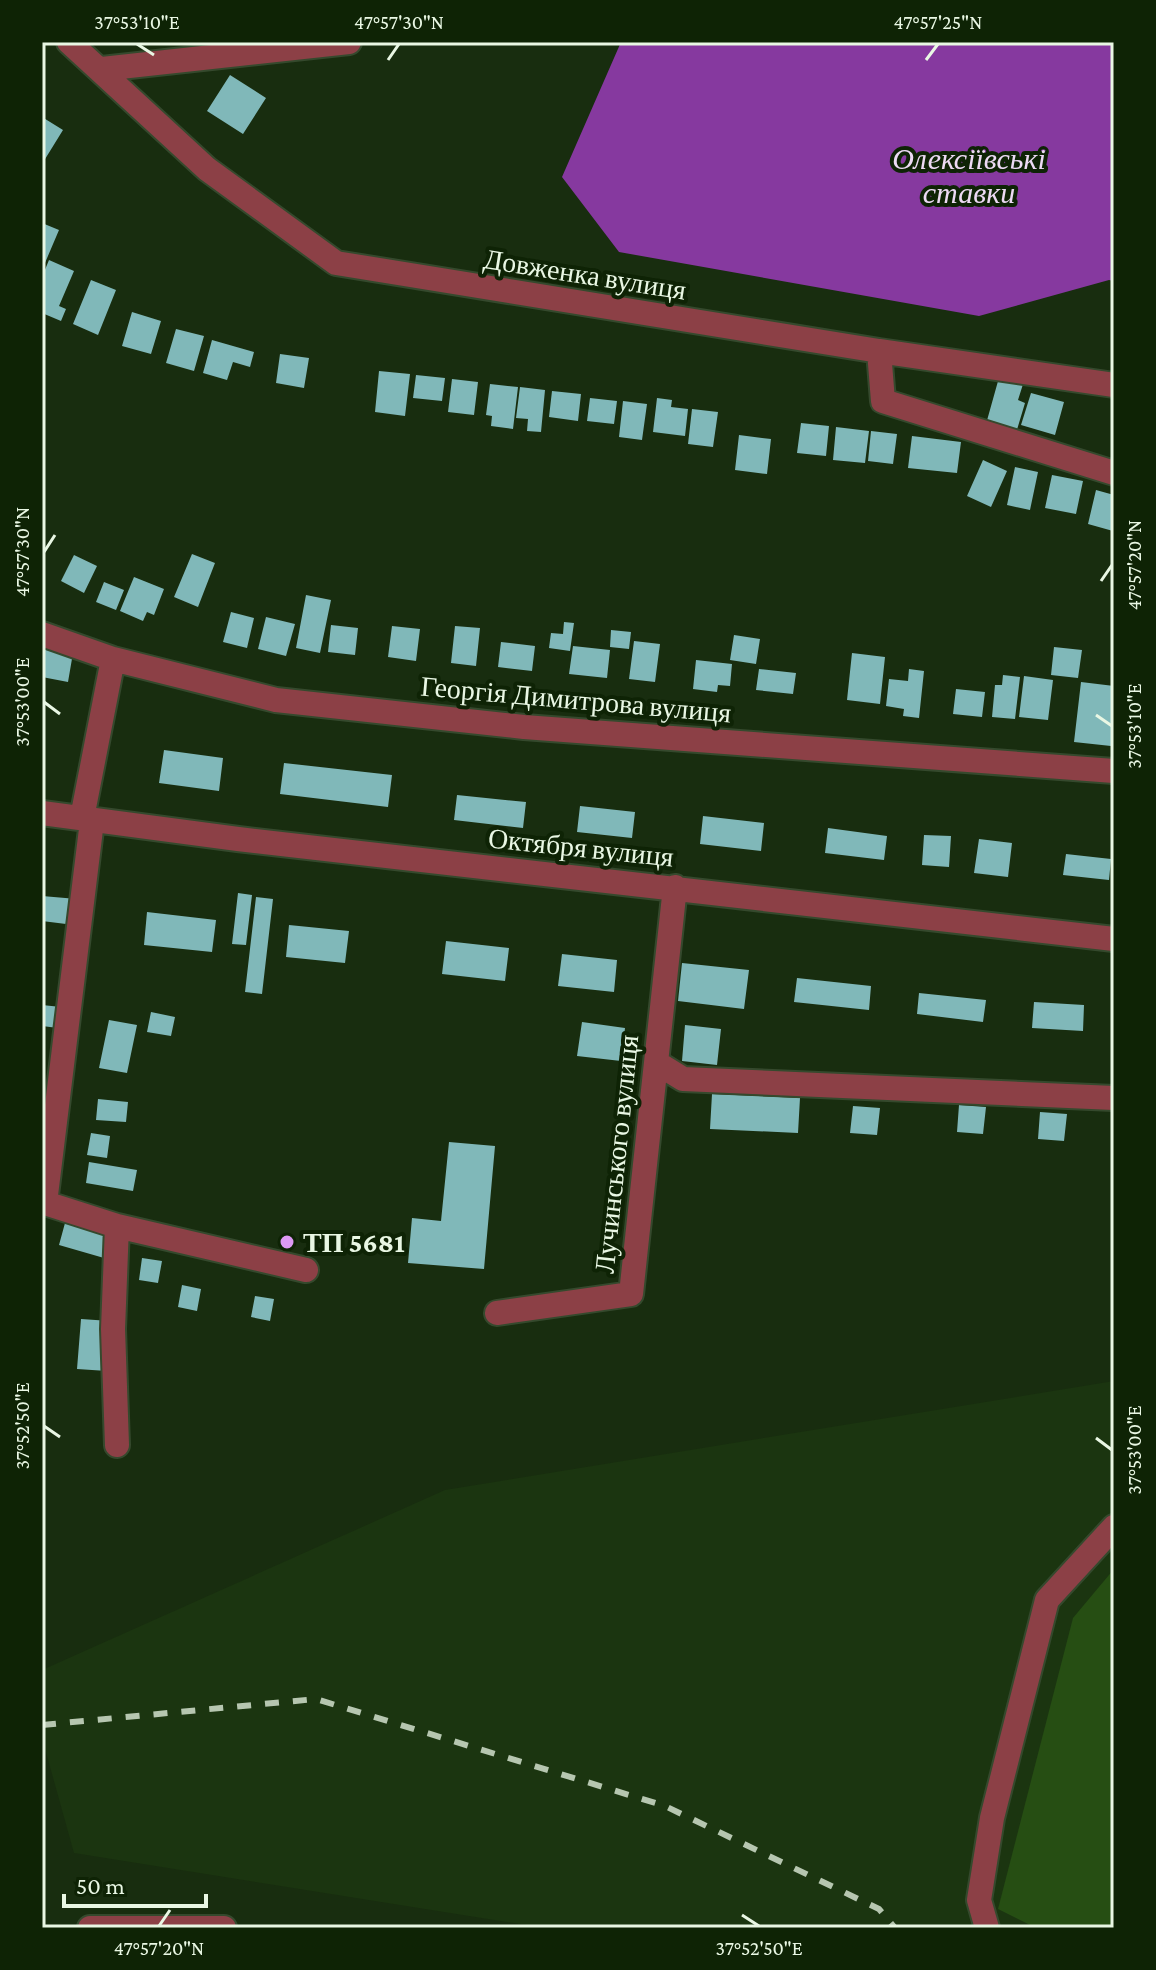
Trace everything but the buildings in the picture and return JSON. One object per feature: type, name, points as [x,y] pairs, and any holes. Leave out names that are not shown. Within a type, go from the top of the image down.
[{"type":"street","name":"Довженка вулиця","points":[[69,42],[102,69],[207,169],[336,263],[879,351],[1114,385]]},
{"type":"street","points":[[102,69],[349,42]]},
{"type":"street","points":[[879,351],[883,401],[1114,473]]},
{"type":"street","name":"Георгія Димитрова вулиця","points":[[42,634],[113,659],[276,700],[524,727],[1114,771]]},
{"type":"street","points":[[113,659],[87,820],[43,1203],[117,1226],[306,1270]]},
{"type":"street","name":"Октября вулиця","points":[[42,813],[1114,939]]},
{"type":"street","name":"Лучинського вулиця","points":[[497,1313],[631,1294],[675,887]]},
{"type":"street","points":[[657,1063],[683,1079],[1114,1098]]},
{"type":"street","points":[[117,1226],[113,1329],[117,1445]]},
{"type":"street","points":[[987,1928],[979,1900],[992,1818],[1047,1600],[1114,1527]]},
{"type":"street","points":[[90,1928],[224,1928]]},
{"type":"shaded area","points":[[1114,1381],[1114,1928],[545,1928],[74,1853],[42,1738],[42,1670],[445,1490]]},
{"type":"shaded area","points":[[1114,1569],[1114,1928],[1036,1928],[998,1909],[1073,1618]]},
{"type":"water","name":"Олексіївські ставки","points":[[621,42],[1114,42],[1114,281],[979,316],[619,252],[562,177]]},
{"type":"railway","points":[[42,1725],[316,1699],[665,1806],[879,1909],[895,1928]]},
{"type":"place","name":"ТП 5681","points":[[287,1242]]}]
